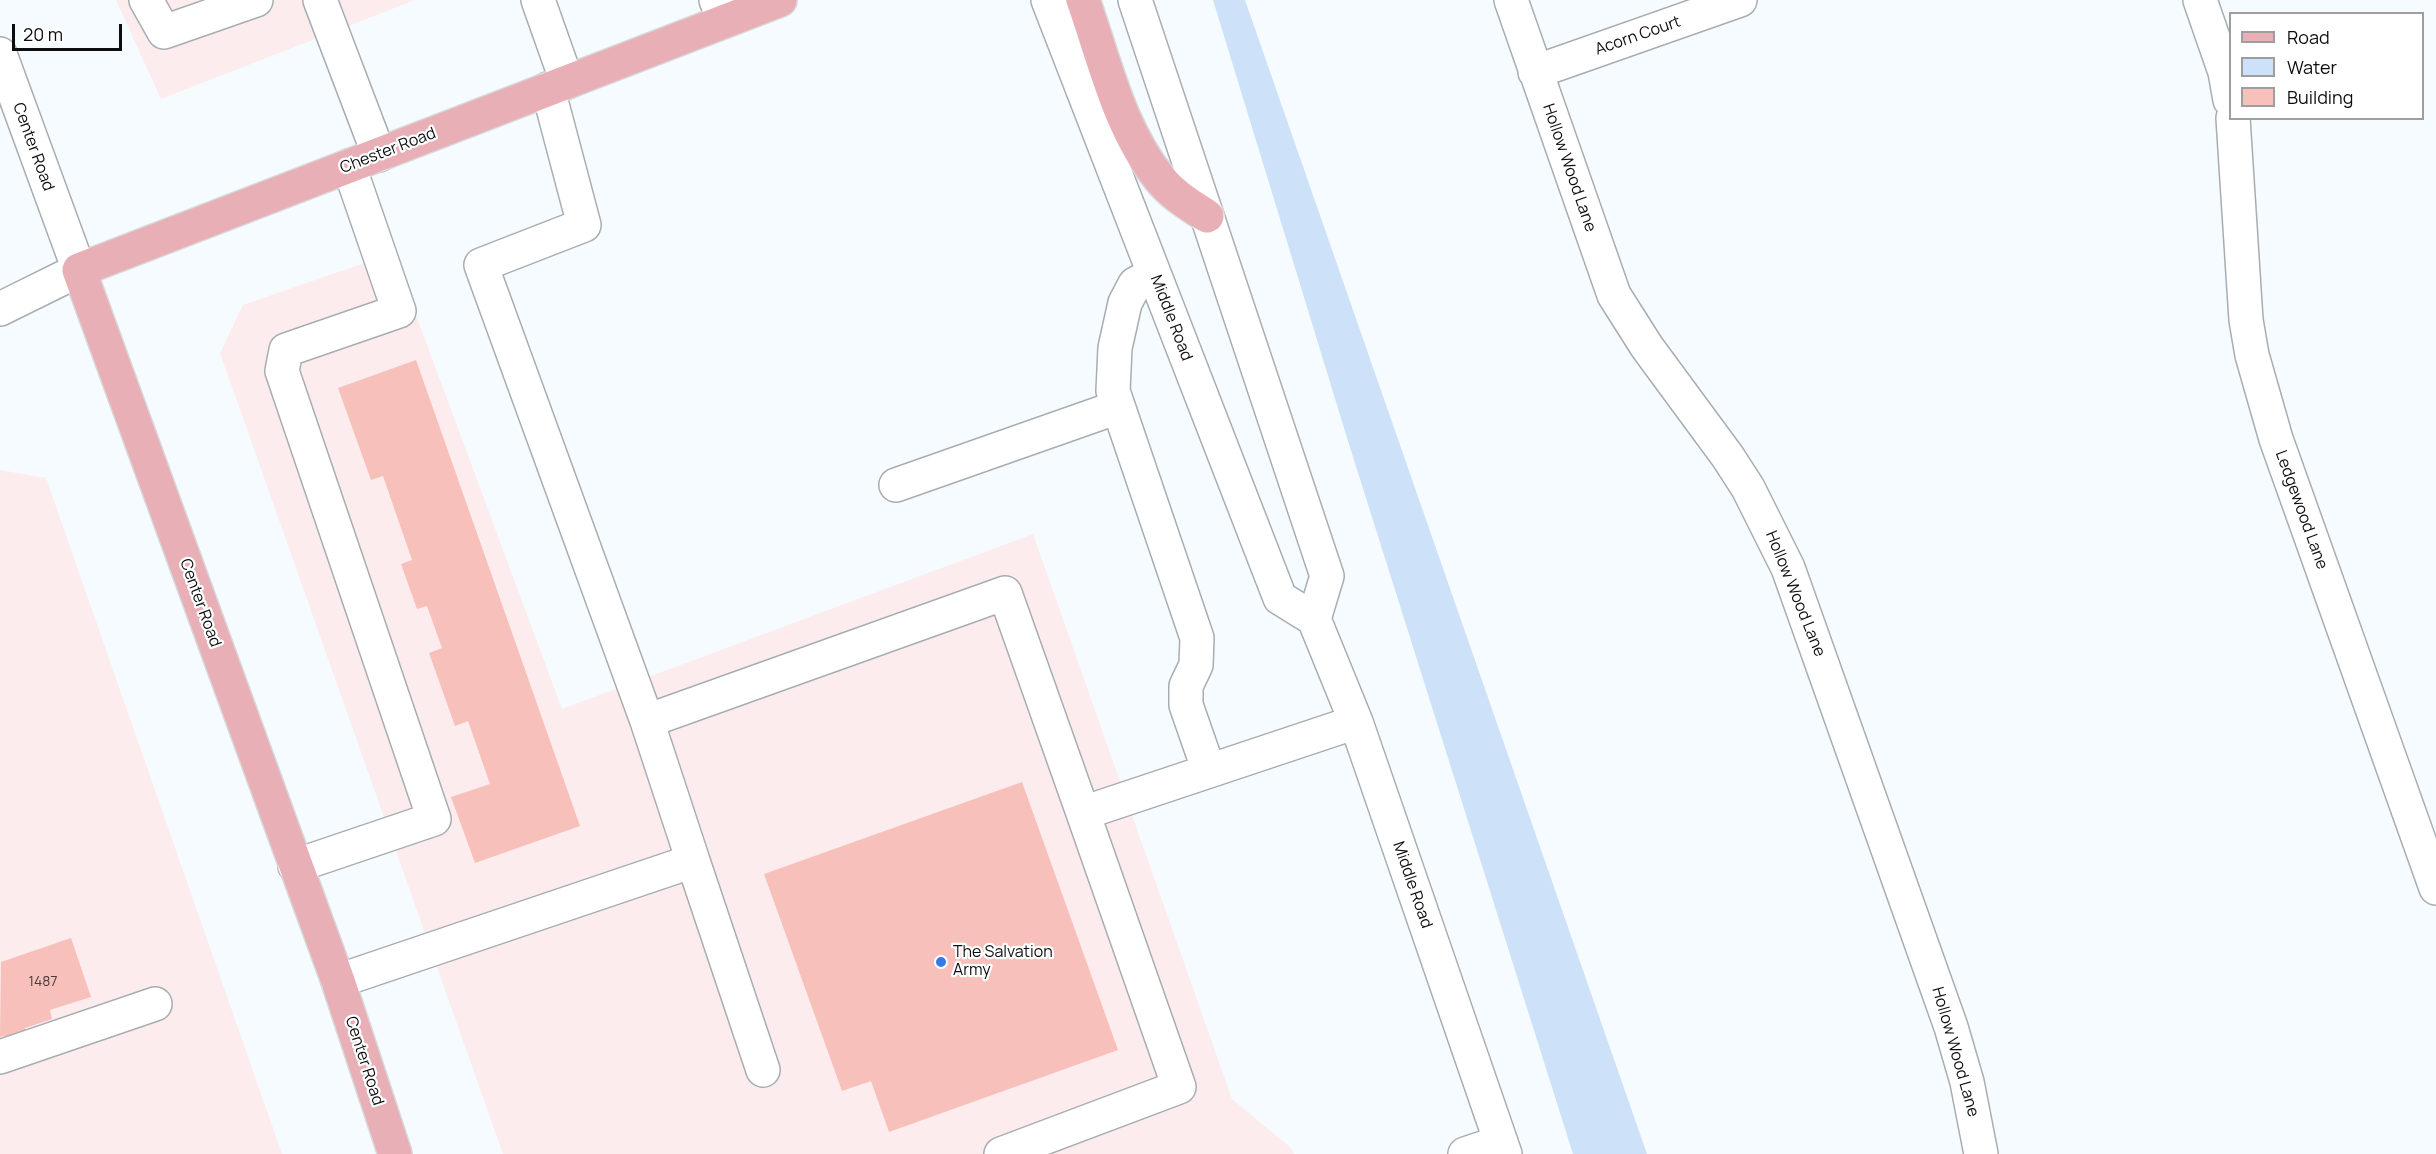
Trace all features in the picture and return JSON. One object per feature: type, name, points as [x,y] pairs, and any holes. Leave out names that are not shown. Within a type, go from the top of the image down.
[{"type":"main road","name":"Chester Road","points":[[79,270],[557,85],[720,11],[780,0]]},
{"type":"main road","points":[[1083,0],[1125,118],[1142,150],[1159,178],[1179,198],[1207,216]]},
{"type":"main road","name":"Center Road","points":[[79,270],[338,981],[395,1154]]},
{"type":"street","points":[[146,0],[164,32],[244,2]]},
{"type":"street","points":[[295,866],[434,819],[282,371],[286,350],[399,311],[364,160],[320,0]]},
{"type":"street","points":[[538,0],[584,225],[481,265],[647,721],[763,1070]]},
{"type":"street","name":"Middle Road","points":[[1048,0],[1280,598],[1314,619],[1356,722],[1503,1148]]},
{"type":"street","points":[[1135,0],[1327,576],[1314,619]]},
{"type":"street","name":"Hollow Wood Lane","points":[[1511,0],[1614,295],[1647,347],[1728,457],[1752,496],[1788,568],[1951,1027],[1967,1082],[1981,1154]]},
{"type":"street","name":"Acorn Court","points":[[1535,72],[1740,0]]},
{"type":"street","points":[[2200,0],[2225,72],[2229,94]]},
{"type":"street","name":"Center Road","points":[[0,54],[79,270]]},
{"type":"street","name":"Ledgewood Lane","points":[[2233,120],[2244,302],[2252,355],[2260,387],[2280,450],[2436,888]]},
{"type":"street","name":"Chester Road","points":[[0,309],[79,270]]},
{"type":"street","points":[[1154,274],[1135,285],[1125,303],[1115,348],[1113,391],[1197,638],[1196,665],[1186,686],[1186,705],[1209,771]]},
{"type":"street","points":[[896,485],[1118,407]]},
{"type":"street","points":[[647,721],[1005,593],[1179,1087],[1001,1154]]},
{"type":"street","points":[[1083,813],[1356,722]]},
{"type":"street","points":[[338,981],[693,861]]},
{"type":"street","points":[[0,1057],[155,1004]]},
{"type":"street","points":[[1465,1154],[1503,1148]]},
{"type":"shaded area","points":[[116,0],[415,0],[161,99]]},
{"type":"shaded area","points":[[393,253],[562,709],[1033,534],[1232,1099],[1290,1147],[1294,1154],[503,1154],[220,353],[243,305]]},
{"type":"shaded area","points":[[0,470],[46,478],[282,1154],[0,1154]]},
{"type":"water","points":[[1213,0],[1245,0],[1647,1154],[1573,1154],[1348,441]]},
{"type":"building","points":[[416,360],[580,826],[475,863],[451,797],[490,784],[468,721],[455,726],[429,653],[442,648],[427,606],[417,609],[401,564],[412,560],[383,476],[371,480],[338,388]]},
{"type":"building","name":"The Salvation Army","points":[[1022,782],[1118,1050],[889,1132],[871,1081],[842,1091],[764,874]]},
{"type":"building","points":[[71,938],[91,997],[50,1010],[52,1019],[25,1028],[26,1033],[6,1041],[4,1036],[0,1037],[1,962]]},
{"type":"place","name":"The Salvation Army","points":[[941,962]]}]
